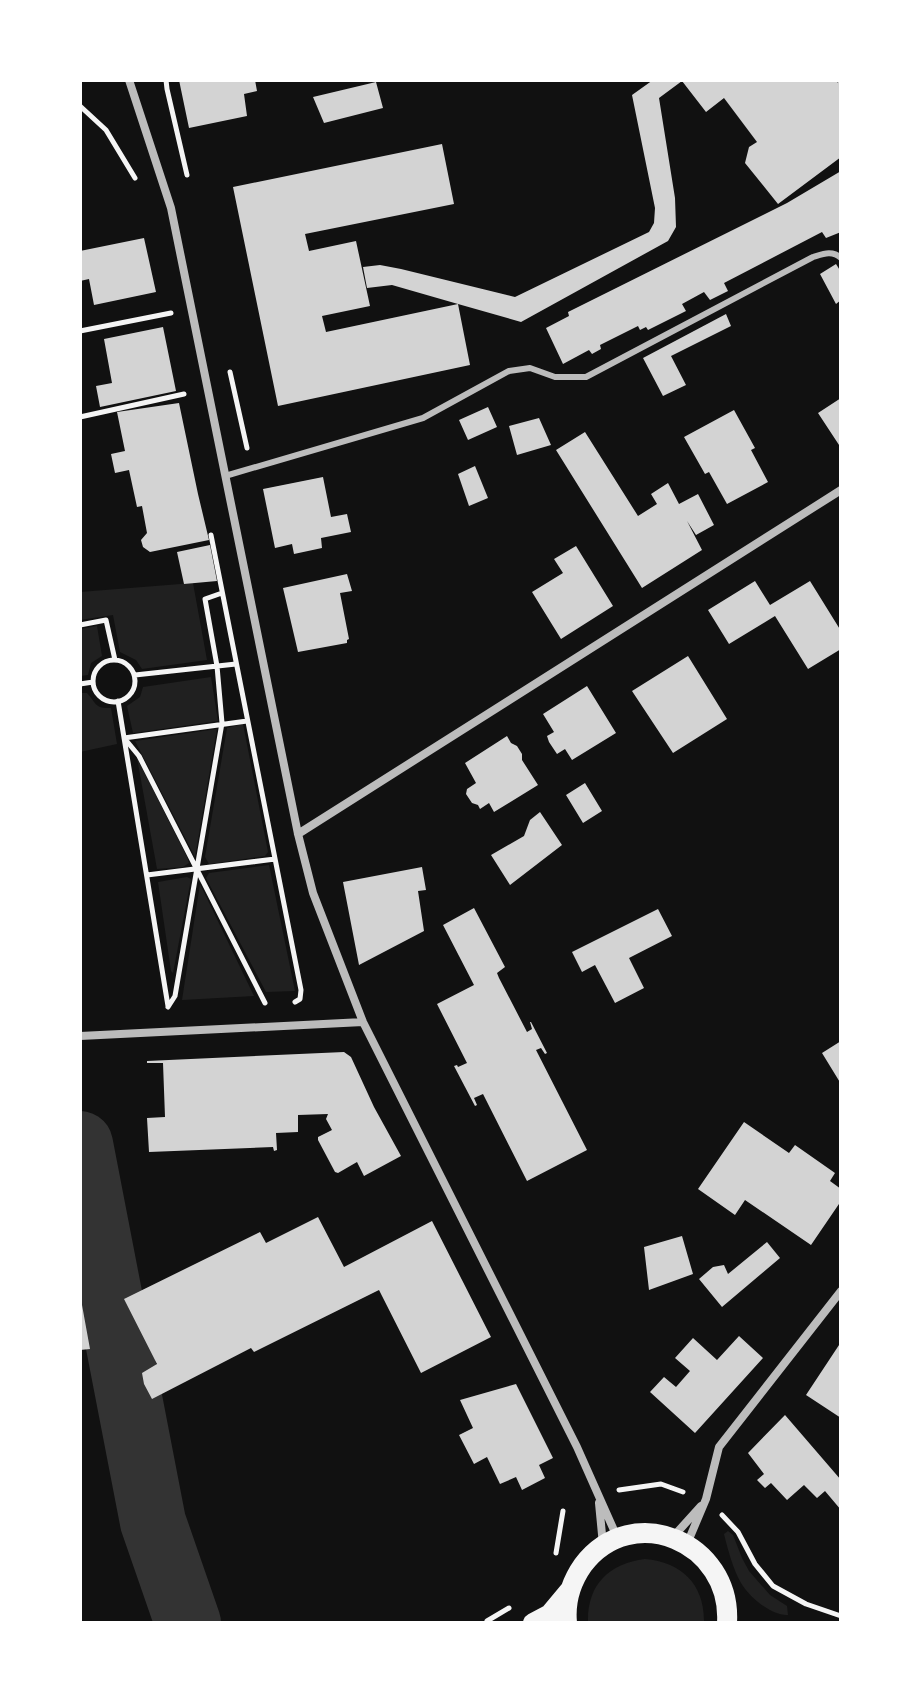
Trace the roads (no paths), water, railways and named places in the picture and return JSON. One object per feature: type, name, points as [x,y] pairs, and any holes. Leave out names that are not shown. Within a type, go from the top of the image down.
[{"type":"main road","points":[[567,1623],[570,1590],[577,1573],[589,1558],[611,1542],[636,1534],[654,1534],[680,1541],[703,1556],[724,1590],[727,1623]]},
{"type":"main road","points":[[533,1623],[550,1614],[570,1590]]},
{"type":"street","points":[[129,80],[171,208],[298,834],[313,893],[363,1022],[599,1494],[611,1542]]},
{"type":"street","points":[[298,834],[841,490]]},
{"type":"street","points":[[80,1036],[363,1022]]},
{"type":"street","points":[[680,1541],[706,1499],[719,1447],[841,1291]]},
{"type":"street","points":[[599,1494],[611,1542]]},
{"type":"street","points":[[680,1541],[706,1499]]},
{"type":"lane","points":[[225,476],[423,418],[509,371],[530,368],[555,377],[586,377],[813,257],[828,252],[841,258]]},
{"type":"waterway","points":[[80,1144],[153,1522],[188,1623]]}]
